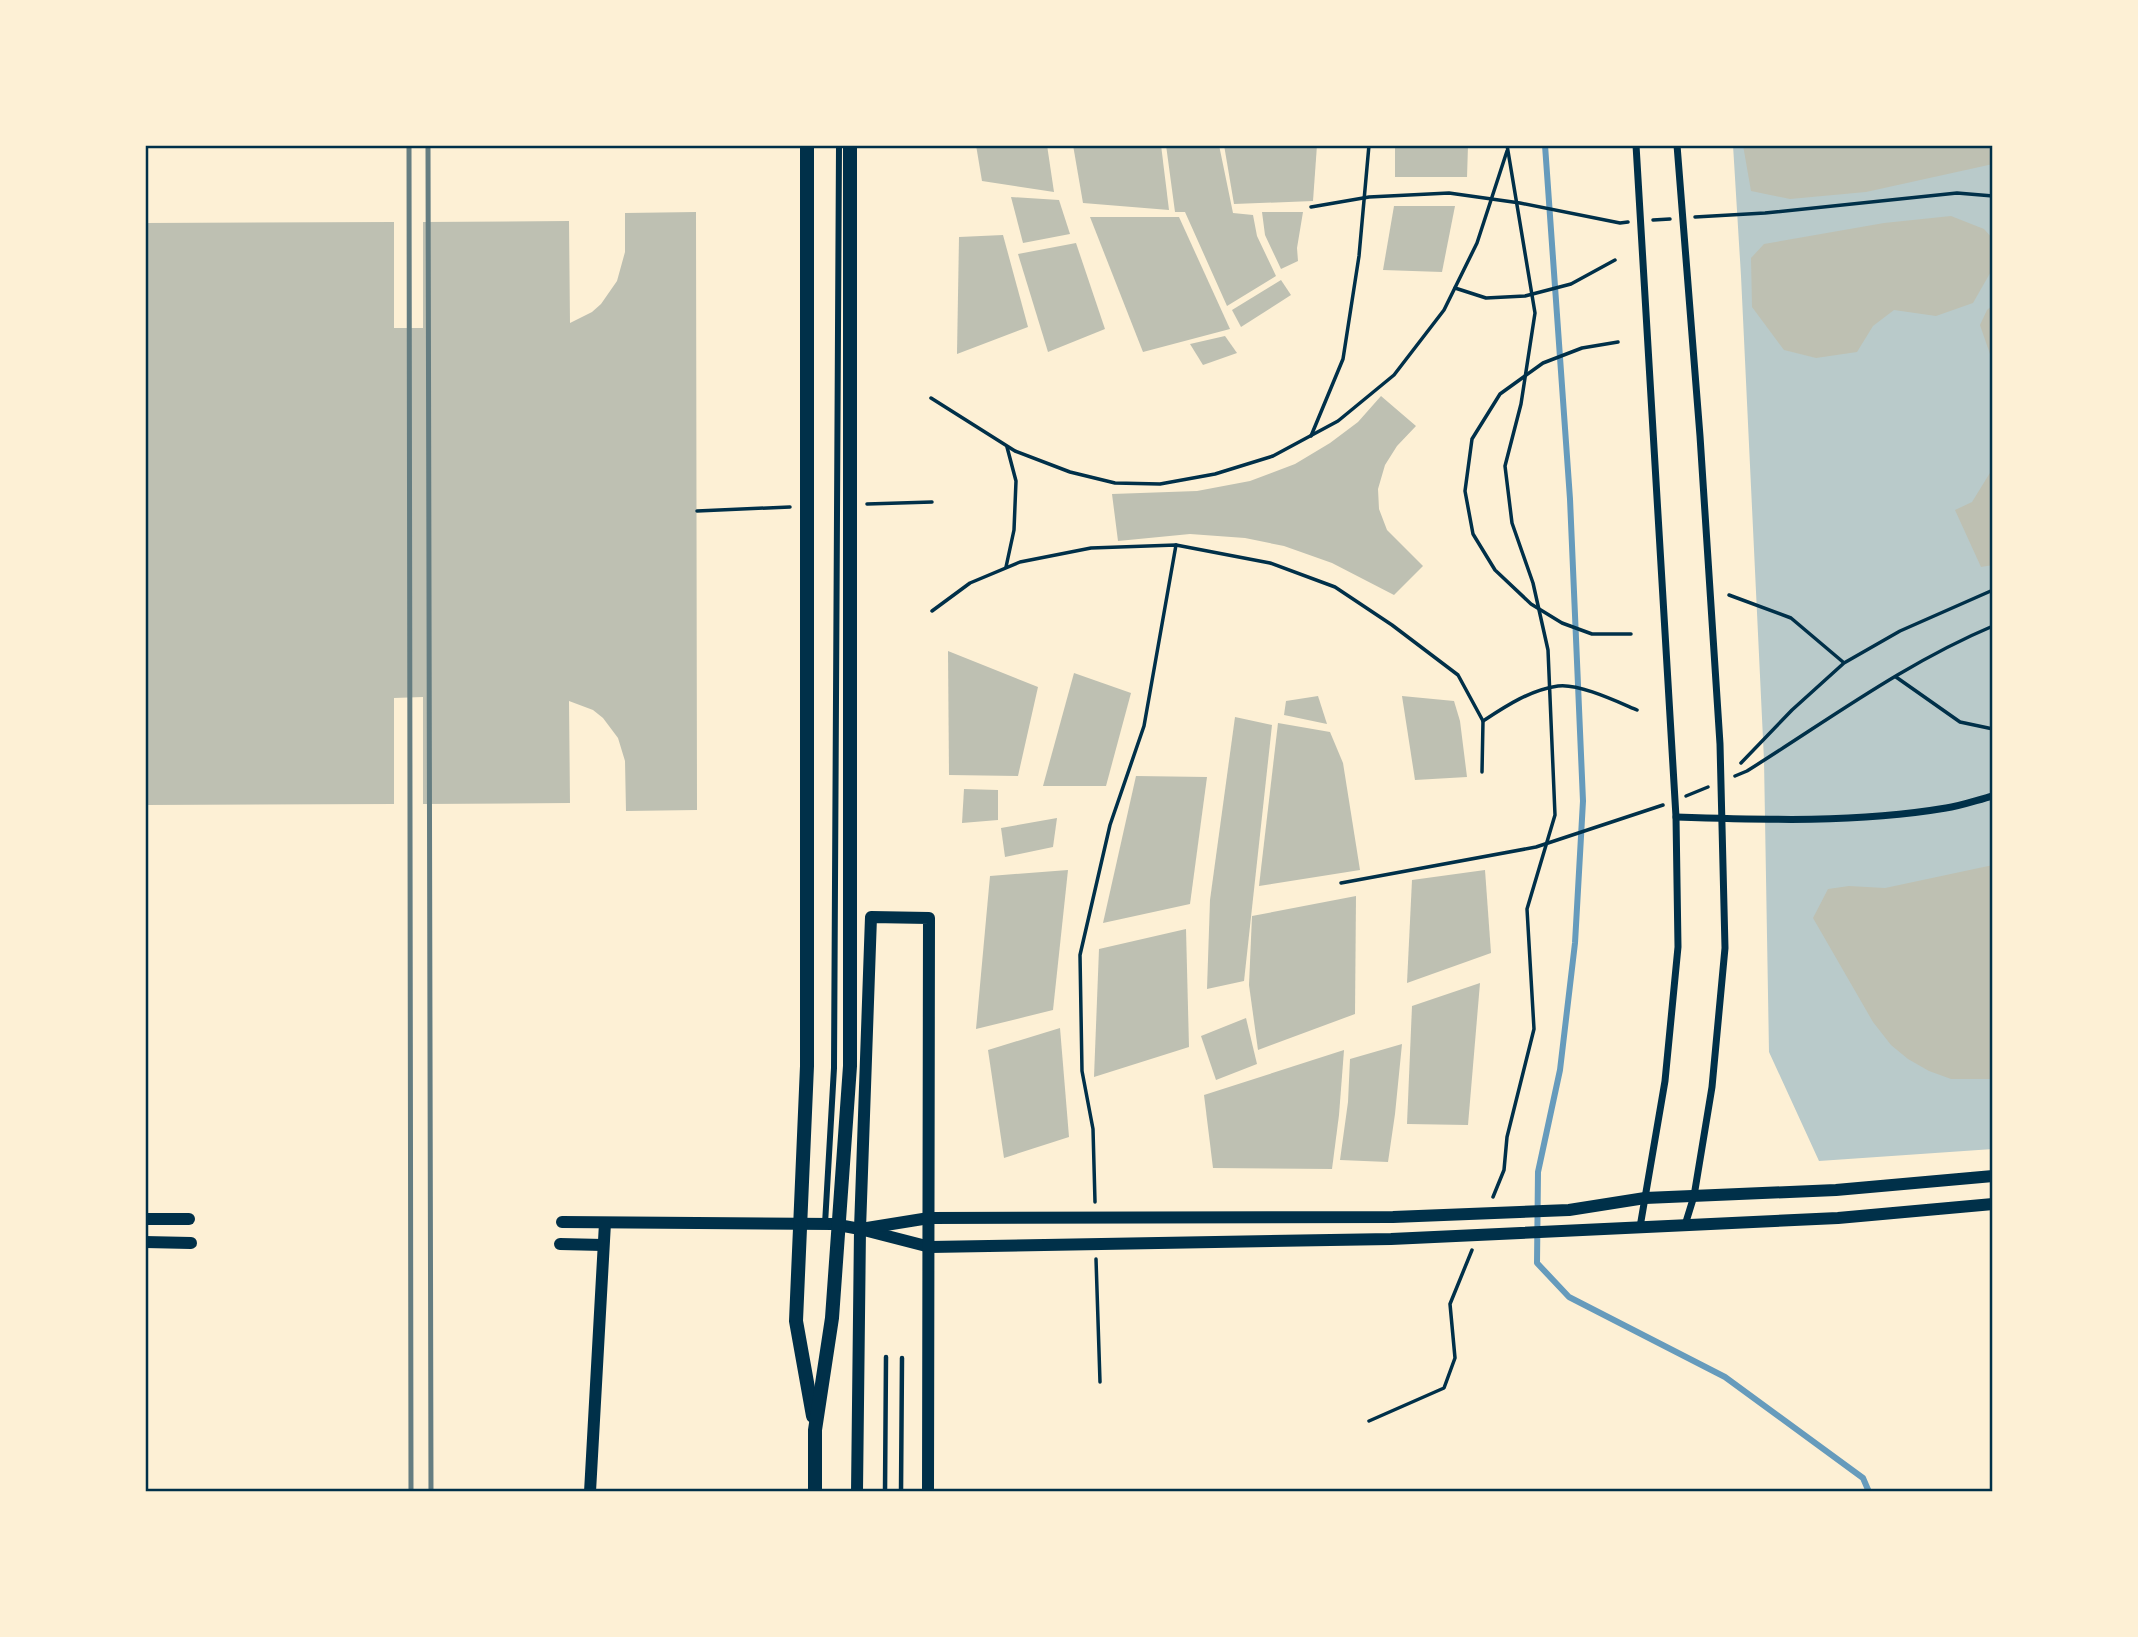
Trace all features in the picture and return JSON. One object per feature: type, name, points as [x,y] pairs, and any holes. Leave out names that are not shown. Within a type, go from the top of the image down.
[{"type":"main road","points":[[807,145],[807,1066],[796,1321],[815,1430]]},
{"type":"main road","points":[[815,1492],[815,1430],[832,1318],[849,1066],[850,145]]},
{"type":"street","points":[[825,1224],[834,1068],[839,145]]},
{"type":"street","points":[[1636,145],[1676,817],[1678,947],[1665,1081],[1640,1227]]},
{"type":"street","points":[[1677,145],[1700,436],[1720,744],[1725,948],[1720,1025],[1712,1087],[1694,1196],[1685,1225]]},
{"type":"street","points":[[1676,817],[1821,819],[1890,816],[1948,808],[1993,796]]},
{"type":"street","points":[[857,1492],[860,1229],[871,917],[929,918],[928,1492]]},
{"type":"street","points":[[860,1229],[929,1218],[1393,1217],[1569,1210],[1645,1198],[1836,1190],[1993,1176]]},
{"type":"street","points":[[562,1222],[825,1224],[860,1229],[930,1247],[1391,1239],[1838,1218],[1993,1204]]},
{"type":"street","points":[[145,1219],[189,1219]]},
{"type":"street","points":[[590,1492],[605,1223]]},
{"type":"street","points":[[145,1242],[191,1242]]},
{"type":"street","points":[[560,1244],[603,1245]]},
{"type":"lane","points":[[886,1357],[886,1492]]},
{"type":"lane","points":[[901,1492],[902,1358]]},
{"type":"path","points":[[1311,436],[1343,359],[1359,256],[1369,145]]},
{"type":"path","points":[[931,397],[1015,451],[1070,472],[1115,483],[1160,484],[1215,474],[1273,456],[1338,421],[1394,375],[1444,310],[1477,243],[1507,147]]},
{"type":"path","points":[[1489,1207],[1504,1170],[1507,1137],[1534,1029],[1527,909],[1555,815],[1548,650],[1533,583],[1512,523],[1505,466],[1521,404],[1535,313],[1507,147]]},
{"type":"path","points":[[1455,288],[1486,298],[1525,296],[1571,284],[1615,260]]},
{"type":"path","points":[[1618,342],[1582,348],[1543,363],[1500,394],[1472,439],[1465,491],[1474,534],[1495,570],[1531,604],[1562,623],[1592,634],[1631,634]]},
{"type":"path","points":[[1006,445],[1016,481],[1014,530],[1006,568]]},
{"type":"path","points":[[1093,1129],[1082,1071],[1080,955],[1110,825],[1144,726],[1177,545]]},
{"type":"path","points":[[932,611],[970,583],[1020,562],[1091,548],[1177,545],[1270,563],[1335,587],[1392,625],[1458,675],[1483,721],[1482,772]]},
{"type":"path","points":[[1741,763],[1792,710],[1844,663],[1900,631],[1993,590]]},
{"type":"path","points":[[1729,595],[1791,618],[1844,663]]},
{"type":"path","points":[[1896,677],[1960,722],[1993,729]]},
{"type":"path","points":[[1483,721],[1526,695],[1560,685],[1602,694],[1637,710]]},
{"type":"path","points":[[1369,1421],[1444,1388],[1455,1358],[1450,1304],[1475,1244]]},
{"type":"shaded area","points":[[1733,145],[1993,145],[1993,1149],[1819,1161],[1769,1052],[1764,760]]},
{"type":"building","points":[[976,145],[1047,145],[1054,192],[982,181]]},
{"type":"building","points":[[1073,145],[1161,145],[1169,210],[1083,203]]},
{"type":"building","points":[[1166,145],[1219,145],[1233,213],[1253,215],[1257,236],[1276,276],[1227,306],[1185,212],[1175,212]]},
{"type":"building","points":[[1224,145],[1317,145],[1313,201],[1234,204]]},
{"type":"building","points":[[1395,145],[1468,145],[1467,177],[1395,177]]},
{"type":"building","points":[[1743,145],[1993,145],[1993,164],[1866,192],[1790,199],[1751,191]]},
{"type":"building","points":[[1011,197],[1059,200],[1070,234],[1023,243]]},
{"type":"building","points":[[1394,206],[1455,206],[1442,272],[1383,270]]},
{"type":"building","points":[[696,212],[697,810],[626,811],[625,761],[618,738],[603,718],[593,710],[569,701],[570,803],[423,804],[423,697],[394,698],[394,804],[145,805],[145,223],[394,222],[394,328],[423,328],[423,222],[569,221],[570,323],[592,312],[601,304],[617,281],[625,252],[625,213]]},
{"type":"building","points":[[1262,212],[1303,212],[1297,248],[1298,261],[1281,269],[1265,235]]},
{"type":"building","points":[[1951,216],[1984,229],[1993,239],[1993,268],[1973,303],[1936,316],[1894,310],[1873,326],[1857,352],[1816,358],[1784,350],[1752,307],[1751,258],[1764,244],[1884,223]]},
{"type":"building","points":[[1090,217],[1179,217],[1230,329],[1143,352]]},
{"type":"building","points":[[1003,235],[1028,327],[957,354],[959,237]]},
{"type":"building","points":[[1076,243],[1105,329],[1048,352],[1018,254]]},
{"type":"building","points":[[1281,280],[1291,295],[1241,327],[1232,310]]},
{"type":"building","points":[[1993,305],[1992,360],[1980,325],[1987,310]]},
{"type":"building","points":[[1225,336],[1237,353],[1203,365],[1190,344]]},
{"type":"building","points":[[1381,396],[1416,426],[1397,446],[1385,465],[1378,489],[1379,509],[1387,530],[1423,566],[1394,595],[1332,563],[1284,546],[1245,538],[1190,534],[1118,541],[1112,494],[1197,491],[1250,481],[1295,464],[1330,443],[1358,422]]},
{"type":"building","points":[[1993,468],[1993,565],[1981,567],[1955,510],[1972,502]]},
{"type":"building","points":[[948,651],[1038,687],[1018,776],[949,775]]},
{"type":"building","points":[[1074,673],[1131,693],[1106,786],[1043,786]]},
{"type":"building","points":[[1318,696],[1327,724],[1284,715],[1286,701]]},
{"type":"building","points":[[1402,696],[1454,701],[1460,721],[1467,777],[1415,780]]},
{"type":"building","points":[[1235,717],[1272,725],[1244,981],[1207,989],[1210,900]]},
{"type":"building","points":[[1278,723],[1330,732],[1343,763],[1360,870],[1259,886]]},
{"type":"building","points":[[1136,776],[1207,777],[1190,904],[1103,923]]},
{"type":"building","points":[[964,789],[998,790],[998,820],[962,823]]},
{"type":"building","points":[[1057,818],[1053,847],[1005,857],[1001,828]]},
{"type":"building","points":[[1993,865],[1993,1079],[1951,1079],[1929,1071],[1891,1045],[1873,1022],[1813,918],[1828,889],[1849,886],[1885,888]]},
{"type":"building","points":[[1068,870],[1053,1010],[976,1029],[990,876]]},
{"type":"building","points":[[1485,870],[1491,953],[1407,983],[1412,880]]},
{"type":"building","points":[[1356,896],[1355,1014],[1258,1050],[1249,985],[1252,916]]},
{"type":"building","points":[[1186,929],[1189,1047],[1094,1077],[1099,949]]},
{"type":"building","points":[[1480,983],[1468,1125],[1407,1124],[1412,1006]]},
{"type":"building","points":[[1246,1018],[1257,1064],[1216,1080],[1201,1036]]},
{"type":"building","points":[[1060,1028],[1069,1137],[1004,1158],[988,1050]]},
{"type":"building","points":[[1402,1044],[1388,1162],[1340,1160],[1348,1102],[1350,1059]]},
{"type":"building","points":[[1344,1050],[1332,1169],[1213,1168],[1204,1095]]},
{"type":"waterway","points":[[1545,145],[1570,499],[1583,801],[1575,943],[1560,1070],[1538,1172],[1537,1263],[1569,1297],[1725,1377],[1863,1478],[1869,1492]]},
{"type":"railway","points":[[409,145],[411,1492]]},
{"type":"railway","points":[[428,145],[431,1492]]}]
